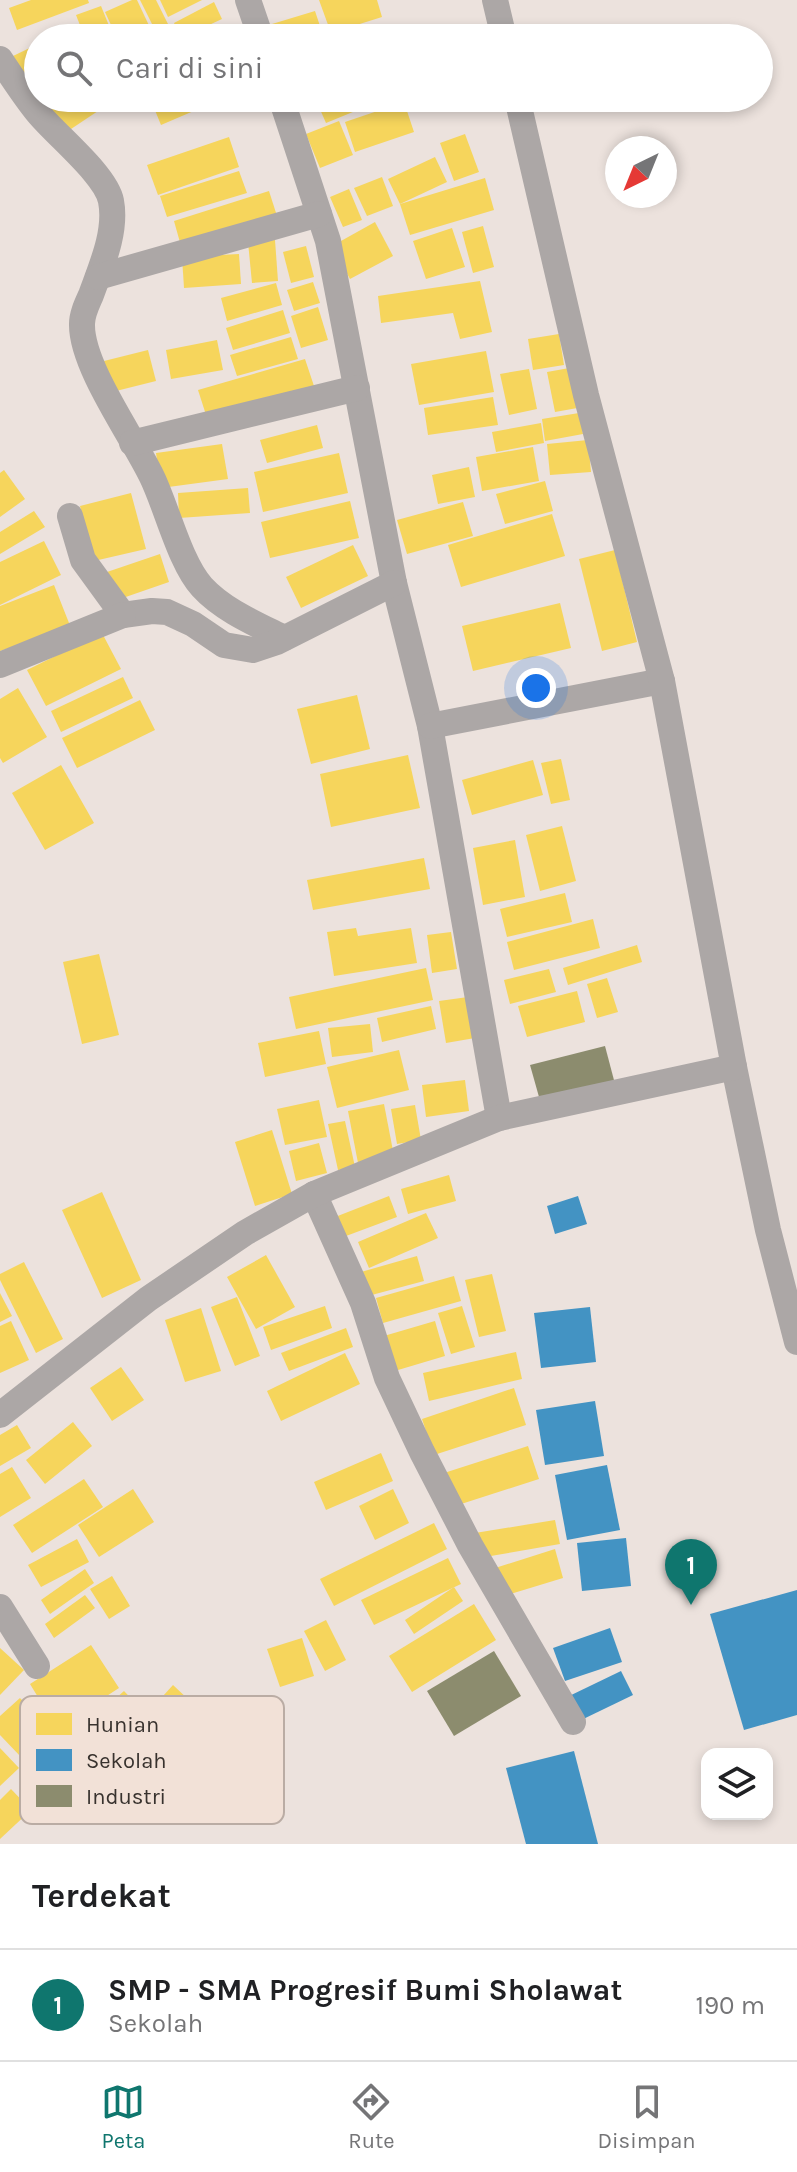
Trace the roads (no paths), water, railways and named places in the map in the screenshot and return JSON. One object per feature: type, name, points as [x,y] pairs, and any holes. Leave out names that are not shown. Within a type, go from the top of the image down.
[{"type":"street","points":[[248,0],[256,24]]},
{"type":"street","points":[[495,0],[501,24]]},
{"type":"street","points":[[0,59],[24,93]]},
{"type":"street","points":[[37,112],[105,185],[111,200],[112,217],[104,259],[81,319],[82,341],[132,443],[150,472],[188,566],[201,586],[242,616],[271,643]]},
{"type":"street","points":[[286,112],[328,241],[394,583],[430,726],[499,1118]]},
{"type":"street","points":[[520,112],[586,395],[662,681],[734,1067],[768,1230],[797,1342]]},
{"type":"street","points":[[98,277],[319,214]]},
{"type":"street","points":[[132,443],[357,388]]},
{"type":"street","points":[[70,516],[83,560],[123,615]]},
{"type":"street","points":[[0,665],[123,615],[152,611],[167,612],[193,624],[224,645],[271,643],[394,583]]},
{"type":"street","points":[[430,726],[662,681]]},
{"type":"street","points":[[0,1415],[148,1299],[245,1233],[314,1194],[499,1118],[734,1067]]},
{"type":"street","points":[[314,1194],[363,1303],[387,1378],[422,1452],[470,1545],[573,1722]]},
{"type":"street","points":[[0,1607],[37,1666]]},
{"type":"place","name":"SMP - SMA Progresif Bumi Sholawat","points":[[691,1605]]}]
